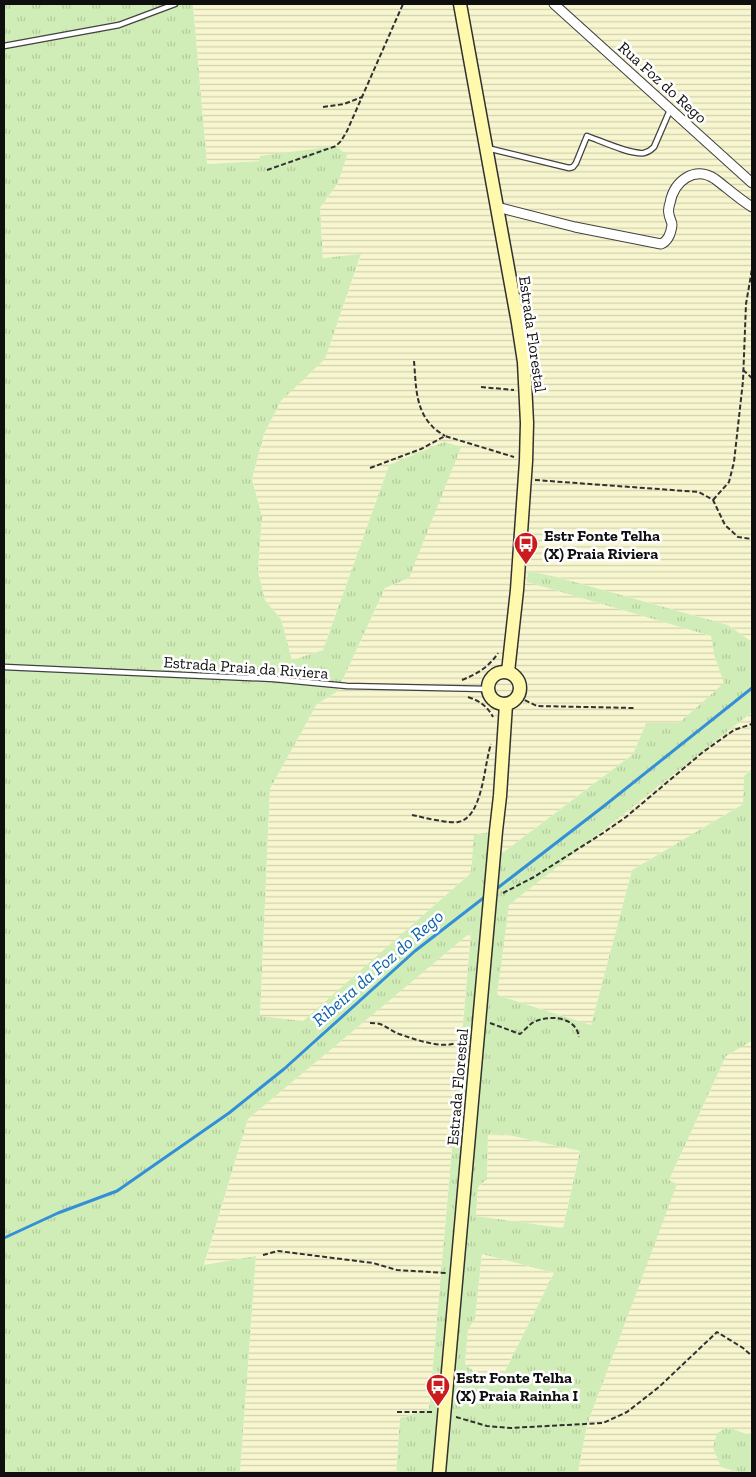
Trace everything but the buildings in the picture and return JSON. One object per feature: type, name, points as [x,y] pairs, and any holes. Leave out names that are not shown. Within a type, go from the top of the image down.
[{"type":"main road","name":"Estrada Florestal","points":[[460,4],[524,362],[527,423],[526,460],[517,590],[508,672]]},
{"type":"main road","points":[[500,672],[508,672],[517,677],[521,687],[518,697],[513,702],[500,704],[489,696],[487,689],[488,681],[493,675],[500,672]]},
{"type":"main road","name":"Estrada Florestal","points":[[439,1473],[500,796],[506,704]]},
{"type":"street","name":"Rua Foz do Rego","points":[[554,4],[752,183]]},
{"type":"street","points":[[497,207],[575,227],[661,244],[666,242],[671,229],[670,201],[674,190],[680,182],[690,175],[700,173],[710,175],[752,207]]},
{"type":"lane","points":[[4,46],[119,25],[175,4]]},
{"type":"lane","points":[[486,148],[569,168],[576,163],[587,136],[634,153],[642,153],[654,147],[671,109]]},
{"type":"lane","name":"Estrada Praia da Riviera","points":[[4,667],[274,679],[347,686],[487,689]]},
{"type":"path","points":[[267,170],[336,146],[341,142],[403,4]]},
{"type":"path","points":[[323,107],[344,104],[362,97]]},
{"type":"path","points":[[713,500],[729,482],[734,462],[743,381],[746,304],[752,269]]},
{"type":"path","points":[[414,361],[417,395],[423,413],[432,427],[445,436],[526,460]]},
{"type":"path","points":[[743,370],[752,378]]},
{"type":"path","points":[[482,387],[525,391]]},
{"type":"path","points":[[370,468],[420,449],[445,436]]},
{"type":"path","points":[[525,479],[699,492],[713,500],[725,525],[738,537],[752,538]]},
{"type":"path","points":[[461,680],[474,675],[487,666],[500,647]]},
{"type":"path","points":[[463,696],[477,700],[486,706],[492,714],[495,723]]},
{"type":"path","points":[[518,697],[537,706],[634,708]]},
{"type":"path","points":[[489,907],[626,817],[703,752],[734,730],[752,724]]},
{"type":"path","points":[[412,815],[458,822],[467,818],[474,810],[479,796],[493,740],[493,751]]},
{"type":"path","points":[[263,1255],[278,1251],[373,1263],[398,1270],[439,1274],[457,1272]]},
{"type":"path","points":[[397,1412],[444,1413],[487,1426],[510,1428],[603,1423],[627,1412],[659,1388],[717,1332],[743,1348],[752,1356]]},
{"type":"shaded area","points":[[193,4],[752,4],[752,642],[728,625],[557,577],[528,571],[528,582],[711,636],[714,655],[725,683],[679,723],[646,723],[633,754],[505,851],[471,873],[303,1022],[260,1017],[270,789],[317,704],[337,692],[385,588],[409,578],[389,465],[323,650],[292,660],[281,619],[265,600],[258,571],[262,516],[252,479],[264,434],[281,401],[325,358],[361,255],[323,258],[320,208],[338,183],[259,161],[207,164]]},
{"type":"shaded area","points":[[752,712],[752,768],[745,774],[743,804],[632,870],[591,1025],[497,995],[508,905]]},
{"type":"shaded area","points":[[471,931],[429,1409],[400,1418],[396,1473],[240,1473],[256,1256],[204,1266],[248,1119]]},
{"type":"shaded area","points":[[752,1041],[752,1433],[746,1434],[721,1467],[740,1473],[578,1473],[587,1425],[676,1184],[669,1180],[726,1056]]},
{"type":"shaded area","points":[[503,1134],[580,1151],[563,1228],[476,1216],[478,1187],[487,1179],[488,1135]]},
{"type":"shaded area","points":[[482,1254],[554,1273],[502,1377],[477,1374],[465,1364],[468,1329],[475,1317]]},
{"type":"green space","points":[[4,4],[193,4],[207,164],[259,161],[260,156],[336,146],[347,155],[338,183],[320,208],[323,258],[361,254],[325,359],[281,401],[264,434],[252,479],[262,516],[258,571],[265,600],[281,619],[292,660],[323,650],[389,465],[444,442],[461,447],[409,578],[385,588],[337,692],[317,704],[270,789],[260,1016],[303,1021],[471,873],[474,835],[496,831],[494,858],[633,754],[646,723],[679,723],[724,683],[714,655],[711,636],[527,582],[528,571],[557,577],[728,625],[752,642],[752,712],[509,905],[497,995],[591,1025],[632,870],[743,804],[744,776],[752,768],[752,1041],[726,1056],[669,1180],[677,1184],[587,1425],[578,1473],[396,1473],[400,1418],[429,1409],[471,932],[248,1119],[204,1265],[256,1256],[240,1473],[4,1473]],"holes":[[[503,1134],[580,1151],[563,1228],[476,1216],[478,1187],[487,1179],[488,1135]],[[482,1254],[554,1273],[502,1377],[477,1374],[465,1364],[468,1330],[475,1318]]]},
{"type":"green space","points":[[728,1427],[746,1434],[752,1433],[752,1473],[740,1473],[721,1467],[713,1448],[717,1433]]},
{"type":"waterway","name":"Ribeira da Foz do Rego","points":[[495,890],[752,688]]},
{"type":"waterway","name":"Ribeira da Foz do Rego","points":[[4,1238],[58,1213],[117,1191],[229,1113],[284,1069],[415,951],[486,896]]},
{"type":"place","name":"Estr Fonte Telha (X) Praia Riviera","points":[[526,565]]},
{"type":"place","name":"Estr Fonte Telha (X) Praia Rainha I","points":[[438,1407]]}]
